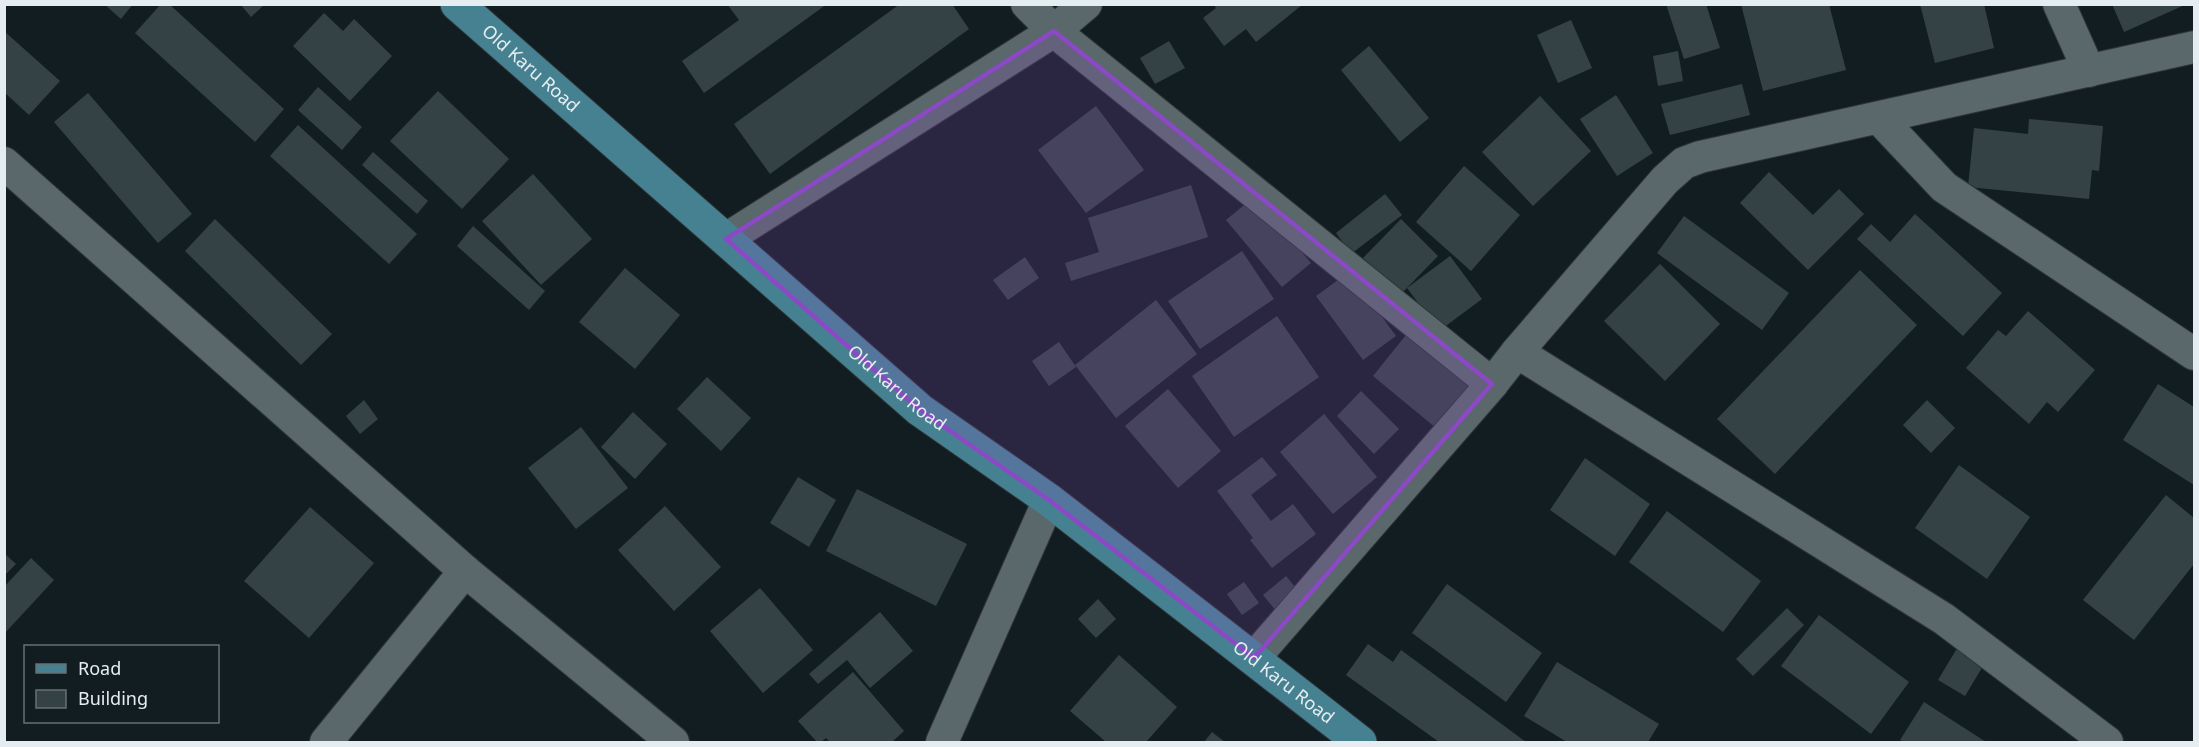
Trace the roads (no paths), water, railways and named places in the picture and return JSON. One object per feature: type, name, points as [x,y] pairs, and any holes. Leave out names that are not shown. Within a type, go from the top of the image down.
[{"type":"main road","name":"Old Karu Road","points":[[457,4],[920,410],[1050,500],[1360,742]]},
{"type":"street","points":[[1027,4],[1054,32],[1492,384]]},
{"type":"street","points":[[726,239],[1054,32],[1086,4]]},
{"type":"street","points":[[2059,4],[2090,71]]},
{"type":"street","points":[[1254,658],[1492,384],[1665,180],[1684,163],[2194,47]]},
{"type":"street","points":[[1879,118],[1944,187],[2194,354]]},
{"type":"street","points":[[4,163],[465,572],[673,742]]},
{"type":"street","points":[[1517,352],[1944,619],[2106,742]]},
{"type":"street","points":[[942,742],[1050,500]]},
{"type":"street","points":[[326,742],[465,572]]}]
